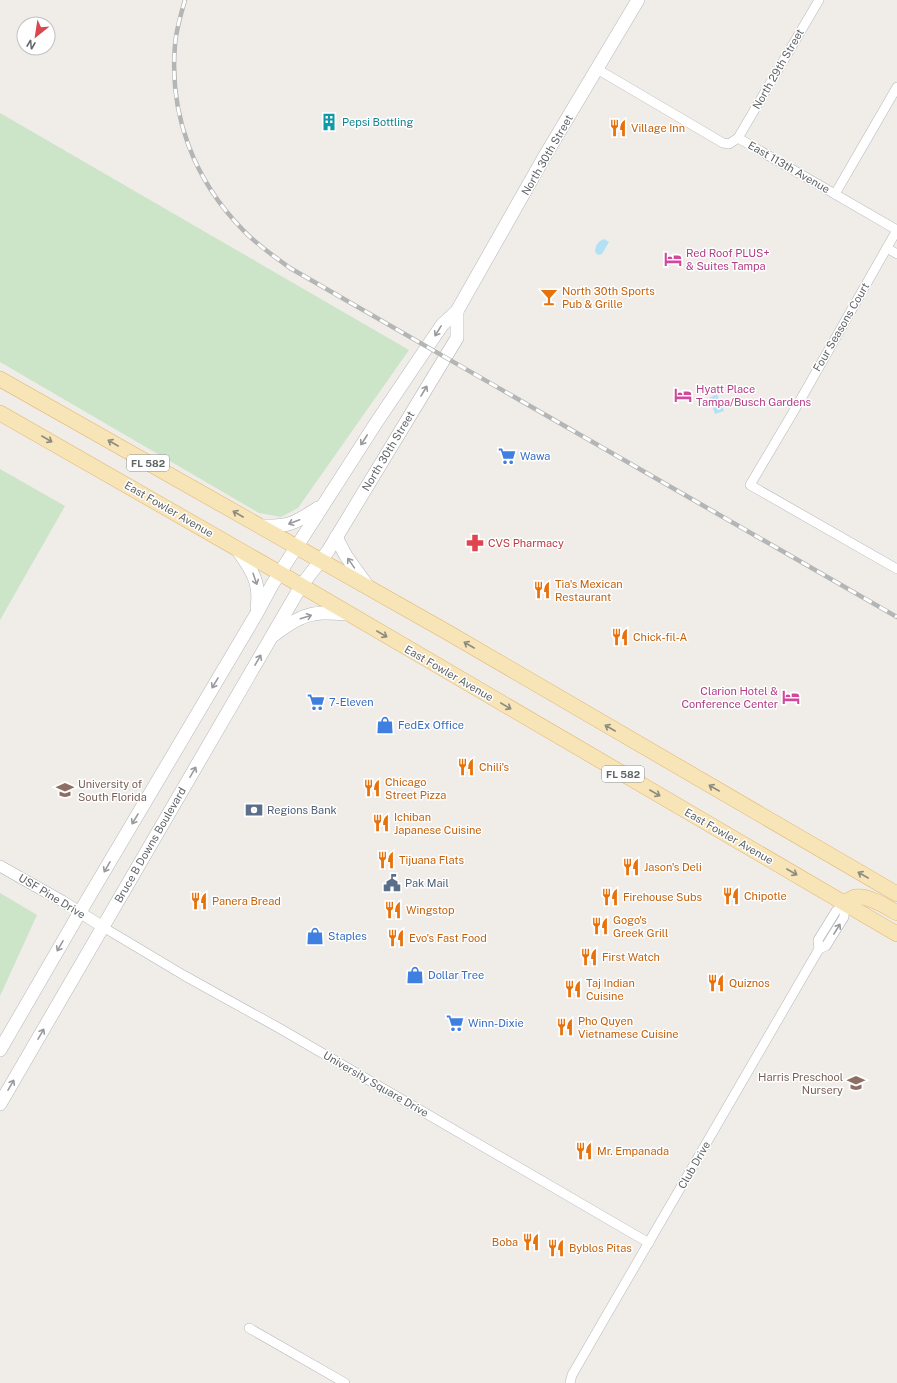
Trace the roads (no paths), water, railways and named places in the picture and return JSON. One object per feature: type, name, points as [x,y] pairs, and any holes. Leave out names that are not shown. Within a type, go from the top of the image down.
[{"type":"main road","name":"North 30th Street","points":[[297,547],[323,504],[442,325],[457,311],[546,154],[638,0]]},
{"type":"main road","name":"North 30th Street","points":[[301,586],[336,537],[457,338],[457,311]]},
{"type":"main road","name":"FL 582","points":[[0,379],[369,588],[897,894]]},
{"type":"main road","name":"East Fowler Avenue","points":[[0,413],[237,548],[897,934]]},
{"type":"main road","points":[[260,526],[276,527],[297,522],[323,504]]},
{"type":"main road","points":[[336,537],[346,556],[369,588]]},
{"type":"main road","points":[[0,1050],[257,613],[279,573],[297,547]]},
{"type":"main road","points":[[237,548],[251,568],[256,582],[259,596],[257,613]]},
{"type":"main road","name":"Bruce B Downs Boulevard","points":[[0,1104],[301,586]]},
{"type":"main road","points":[[272,636],[301,618],[311,615],[324,613],[348,614]]},
{"type":"main road","points":[[845,903],[854,897],[862,897],[897,913]]},
{"type":"street","name":"North 29th Street","points":[[738,138],[819,0]]},
{"type":"street","name":"East 113th Avenue","points":[[597,69],[723,143],[729,144],[738,138],[897,230]]},
{"type":"street","points":[[835,194],[897,87]]},
{"type":"street","name":"Four Seasons Court","points":[[897,230],[750,485],[897,569]]},
{"type":"street","points":[[887,248],[897,254]]},
{"type":"street","name":"USF Pine Drive","points":[[0,866],[103,927]]},
{"type":"street","name":"Club Drive","points":[[570,1383],[572,1375],[819,949],[826,946],[844,917],[845,903]]},
{"type":"street","name":"University Square Drive","points":[[103,927],[178,972],[279,1028],[648,1243]]},
{"type":"street","points":[[249,1328],[345,1383]]},
{"type":"water","points":[[604,239],[609,242],[602,254],[598,255],[595,252],[596,246]]},
{"type":"water","points":[[717,394],[724,411],[715,414],[709,398]]},
{"type":"railway","points":[[185,0],[175,45],[174,71],[176,96],[181,121],[188,145],[198,168],[211,190],[226,211],[254,241],[290,268],[897,617]]},
{"type":"place","name":"Pepsi Bottling","points":[[329,122]]},
{"type":"place","name":"Village Inn","points":[[618,128]]},
{"type":"place","name":"Red Roof PLUS+ & Suites Tampa","points":[[673,259]]},
{"type":"place","name":"North 30th Sports Pub & Grille","points":[[549,297]]},
{"type":"place","name":"Hyatt Place Tampa/Busch Gardens","points":[[683,395]]},
{"type":"place","name":"Wawa","points":[[507,456]]},
{"type":"place","name":"CVS Pharmacy","points":[[475,543]]},
{"type":"place","name":"Tia's Mexican Restaurant","points":[[542,590]]},
{"type":"place","name":"Chick-fil-A","points":[[620,637]]},
{"type":"place","name":"Clarion Hotel & Conference Center","points":[[791,697]]},
{"type":"place","name":"7-Eleven","points":[[316,702]]},
{"type":"place","name":"FedEx Office","points":[[385,725]]},
{"type":"place","name":"Chili's","points":[[466,767]]},
{"type":"place","name":"Chicago Street Pizza","points":[[372,788]]},
{"type":"place","name":"University of South Florida","points":[[65,790]]},
{"type":"place","name":"Regions Bank","points":[[254,810]]},
{"type":"place","name":"Ichiban Japanese Cuisine","points":[[381,823]]},
{"type":"place","name":"Tijuana Flats","points":[[386,860]]},
{"type":"place","name":"Jason's Deli","points":[[631,867]]},
{"type":"place","name":"Pak Mail","points":[[392,883]]},
{"type":"place","name":"Chipotle","points":[[731,896]]},
{"type":"place","name":"Firehouse Subs","points":[[610,897]]},
{"type":"place","name":"Panera Bread","points":[[199,901]]},
{"type":"place","name":"Wingstop","points":[[393,910]]},
{"type":"place","name":"Gogo's Greek Grill","points":[[600,926]]},
{"type":"place","name":"Staples","points":[[315,936]]},
{"type":"place","name":"Evo's Fast Food","points":[[396,938]]},
{"type":"place","name":"First Watch","points":[[589,957]]},
{"type":"place","name":"Dollar Tree","points":[[415,975]]},
{"type":"place","name":"Quiznos","points":[[716,983]]},
{"type":"place","name":"Taj Indian Cuisine","points":[[573,989]]},
{"type":"place","name":"Winn-Dixie","points":[[455,1023]]},
{"type":"place","name":"Pho Quyen Vietnamese Cuisine","points":[[565,1027]]},
{"type":"place","name":"Harris Preschool Nursery","points":[[856,1083]]},
{"type":"place","name":"Mr. Empanada","points":[[584,1151]]},
{"type":"place","name":"Boba","points":[[531,1242]]},
{"type":"place","name":"Byblos Pitas","points":[[556,1248]]}]
